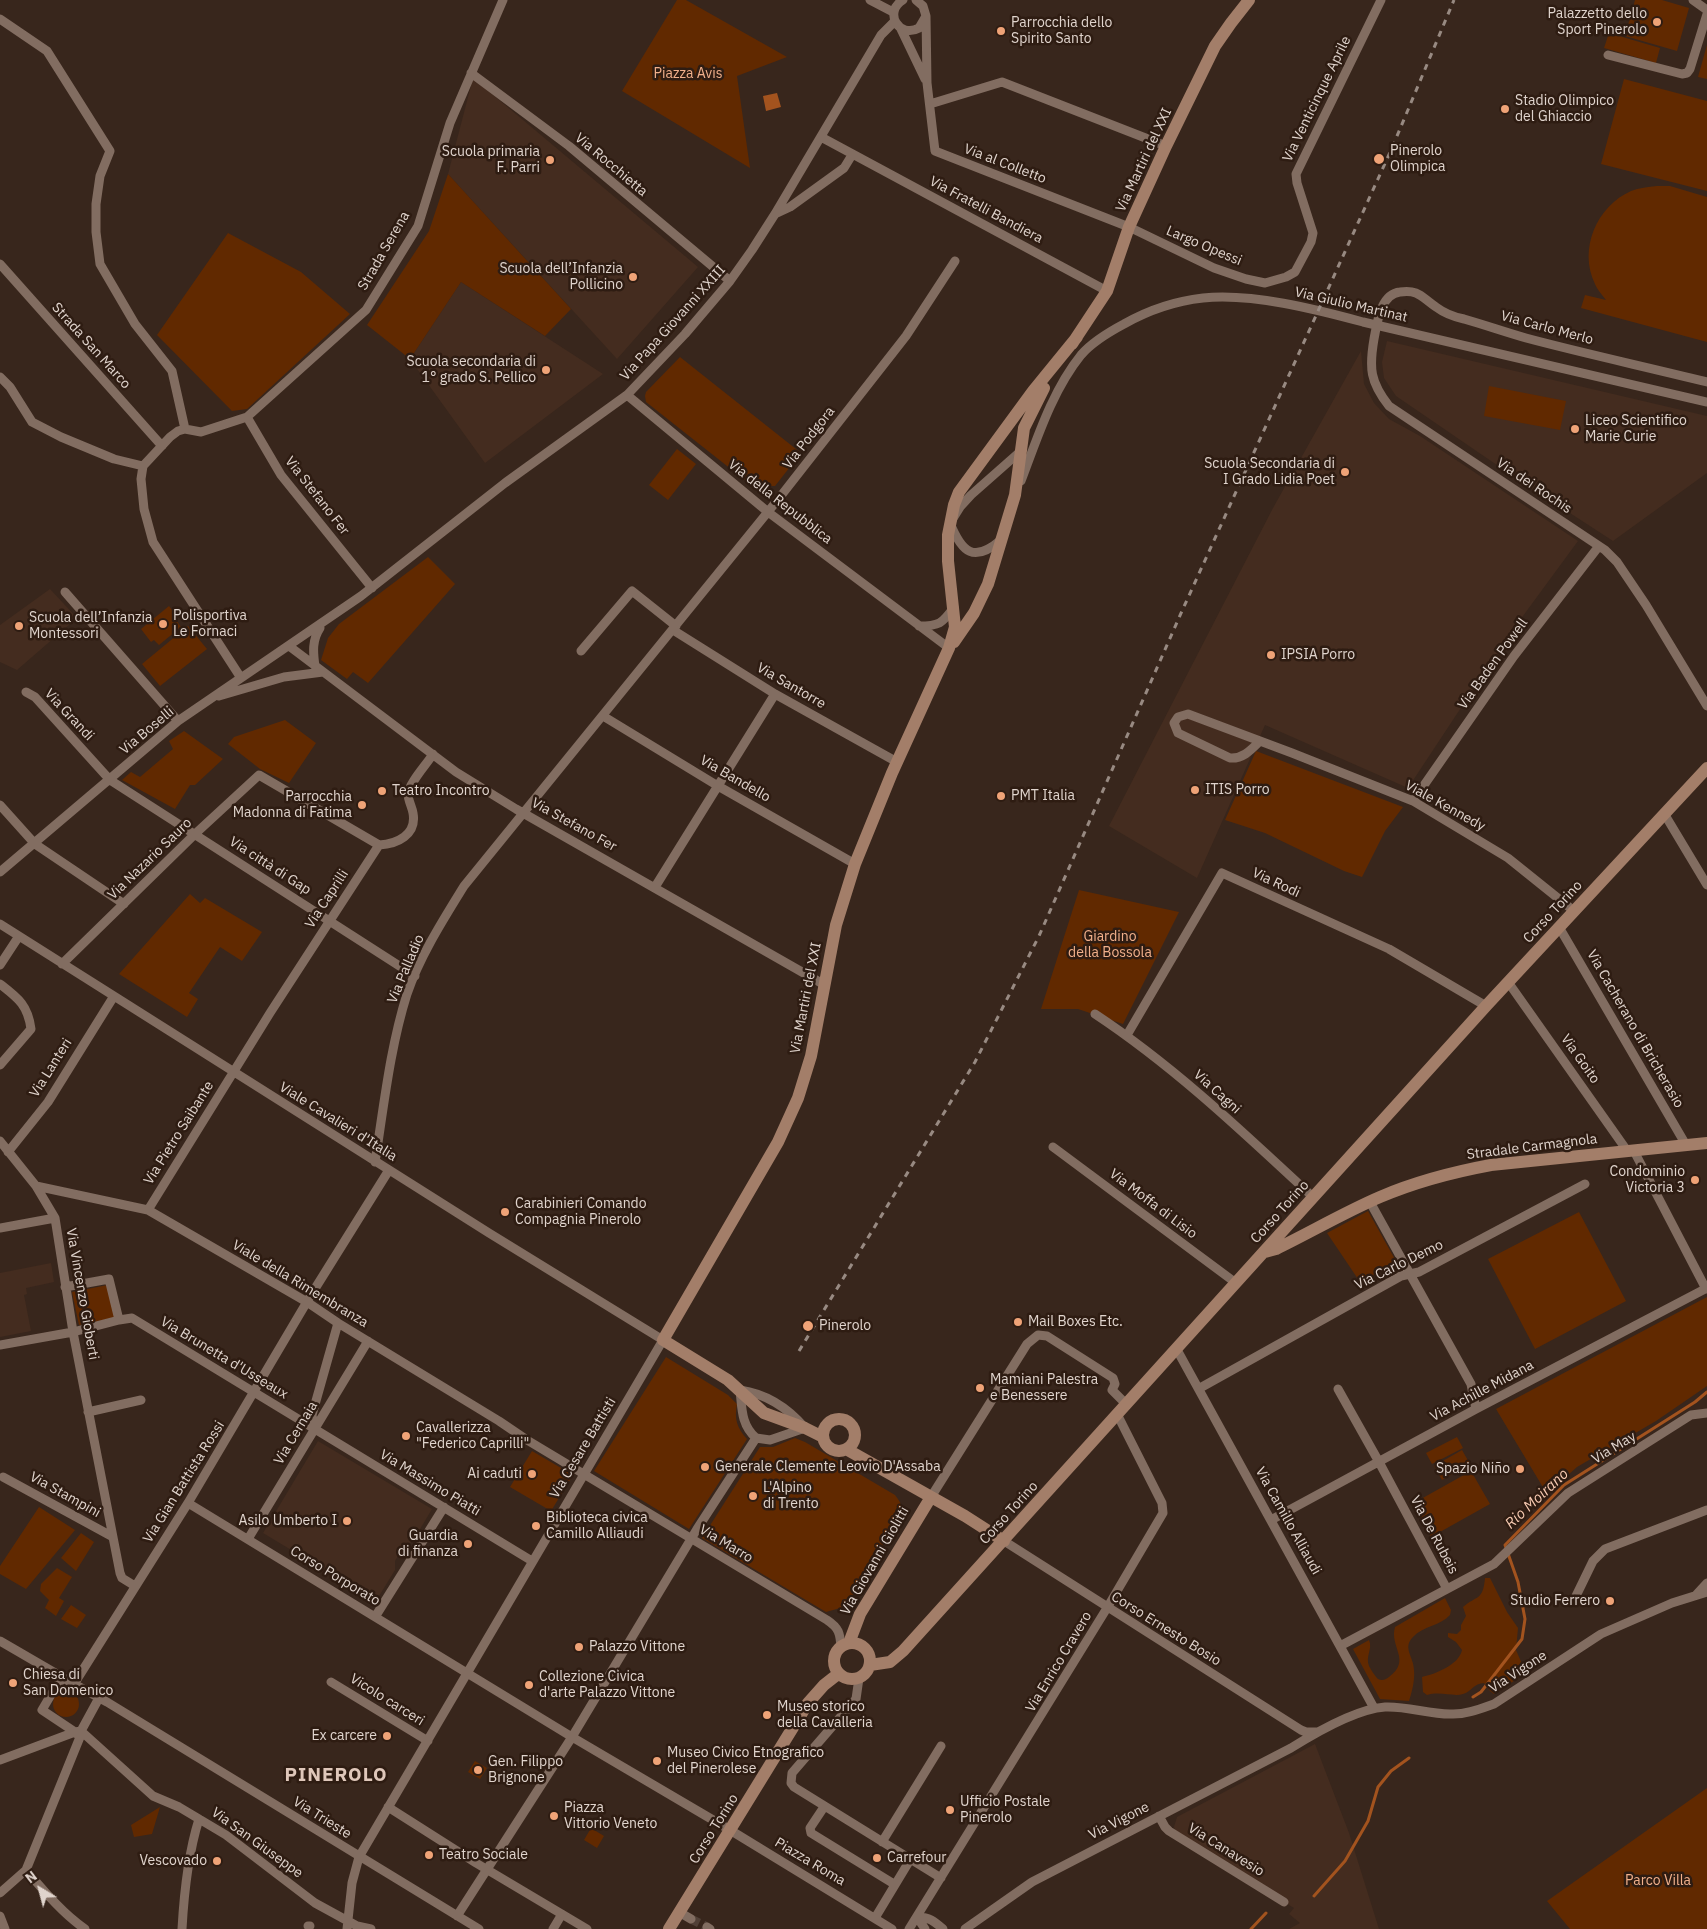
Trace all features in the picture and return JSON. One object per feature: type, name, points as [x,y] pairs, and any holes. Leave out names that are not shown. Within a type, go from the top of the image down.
[{"type":"street","name":"Strada Serena","points":[[247,417],[366,310],[418,226],[450,123],[503,0]]},
{"type":"street","name":"Via al Colletto","points":[[870,0],[894,17],[927,83]]},
{"type":"street","name":"Via Papa Giovanni XXIII","points":[[322,625],[505,483],[627,395],[685,334],[730,281],[775,214],[881,35],[894,17],[902,0]]},
{"type":"street","name":"Via Martiri del XXI","points":[[1015,495],[1024,428],[1034,406],[1076,337],[1107,291],[1129,227],[1166,146],[1215,46],[1230,23],[1249,0]]},
{"type":"street","name":"Via Venticinque Aprile","points":[[1311,242],[1313,233],[1296,174],[1381,0]]},
{"type":"street","points":[[1693,0],[1707,10]]},
{"type":"street","points":[[901,29],[906,31],[915,30],[922,25],[926,16],[925,9],[920,1]]},
{"type":"street","points":[[1608,55],[1682,74],[1687,73],[1690,69],[1707,14]]},
{"type":"street","name":"Via al Colletto","points":[[926,16],[927,83],[934,148],[939,154],[1129,227]]},
{"type":"street","points":[[0,19],[47,51],[110,150],[100,176],[96,204],[96,232],[100,264],[135,324],[172,371],[184,429]]},
{"type":"street","name":"Via Rocchietta","points":[[471,73],[569,146],[730,281]]},
{"type":"street","points":[[930,104],[1002,82],[1166,146]]},
{"type":"street","name":"Via Fratelli Bandiera","points":[[821,137],[1107,291]]},
{"type":"street","points":[[775,214],[790,207],[844,168],[852,155]]},
{"type":"street","name":"Largo Opessi","points":[[1129,227],[1214,268],[1246,279],[1266,283],[1295,272],[1311,242]]},
{"type":"street","name":"Via Podgora","points":[[524,813],[768,512],[906,336],[955,261]]},
{"type":"street","name":"Strada San Marco","points":[[0,264],[162,446]]},
{"type":"street","name":"Via Carlo Merlo","points":[[1389,298],[1397,292],[1414,291],[1421,294],[1442,311],[1458,318],[1527,338],[1707,382]]},
{"type":"street","name":"Via Giulio Martinat","points":[[1040,429],[1061,386],[1082,354],[1106,334],[1135,318],[1167,306],[1202,298],[1235,298],[1311,308],[1363,322],[1707,402]]},
{"type":"street","name":"Via dei Rochis","points":[[1389,298],[1380,311],[1371,364],[1371,374],[1378,392],[1389,406],[1599,546],[1617,562],[1646,605],[1707,706]]},
{"type":"street","name":"Via Martiri del XXI","points":[[663,1340],[778,1142],[798,1098],[811,1056],[836,925],[855,864],[897,762],[949,648],[955,627],[948,561],[950,523],[959,492],[1033,391],[1076,337]]},
{"type":"street","points":[[0,377],[10,387],[32,422],[114,459],[143,466]]},
{"type":"street","name":"Via della Repubblica","points":[[627,395],[768,512],[949,648]]},
{"type":"street","points":[[241,678],[153,542],[144,509],[141,478],[143,466],[173,434],[184,429],[201,432],[247,417]]},
{"type":"street","name":"Via Stefano Fer","points":[[247,417],[281,474],[372,588]]},
{"type":"street","name":"Via Martiri del XXI","points":[[949,648],[974,613],[988,584],[1015,495],[1040,429]]},
{"type":"street","points":[[1001,540],[980,554],[970,552],[956,536],[950,523],[960,507],[971,495],[1020,453],[1040,429]]},
{"type":"street","name":"Via Baden Powell","points":[[1413,801],[1514,656],[1599,546]]},
{"type":"street","points":[[581,651],[632,591],[675,628]]},
{"type":"street","points":[[65,592],[178,721]]},
{"type":"street","points":[[919,626],[935,626],[944,620],[954,607]]},
{"type":"street","points":[[315,666],[314,639],[322,625]]},
{"type":"street","name":"Via Boselli","points":[[0,872],[178,721],[322,625]]},
{"type":"street","name":"Via Santorre","points":[[675,628],[775,694],[897,762]]},
{"type":"street","name":"Via Stefano Fer","points":[[289,646],[462,775],[524,813],[824,984]]},
{"type":"street","points":[[212,698],[284,677],[323,672]]},
{"type":"street","name":"Via Grandi","points":[[26,692],[35,697],[110,780]]},
{"type":"street","points":[[655,887],[775,694]]},
{"type":"street","name":"Viale Kennedy","points":[[1260,741],[1238,759],[1230,758],[1178,733],[1174,723],[1178,716],[1188,714],[1260,741],[1413,801],[1508,858],[1574,911]]},
{"type":"street","name":"Via Bandello","points":[[603,716],[718,786],[855,864]]},
{"type":"street","points":[[378,845],[397,842],[405,838],[414,820],[408,795],[410,787],[433,754]]},
{"type":"street","name":"Corso Torino","points":[[870,1665],[890,1662],[903,1651],[1486,1006],[1707,768]]},
{"type":"street","name":"Via Nazario Sauro","points":[[62,964],[195,834],[259,775],[378,845]]},
{"type":"street","name":"Via città di Gap","points":[[110,780],[415,976]]},
{"type":"street","points":[[0,805],[35,844],[124,904]]},
{"type":"street","name":"Via Palladio","points":[[375,1162],[395,1037],[408,992],[443,921],[464,886],[524,813]]},
{"type":"street","points":[[1665,815],[1707,885]]},
{"type":"street","name":"Via Caprilli","points":[[233,1072],[378,845]]},
{"type":"street","name":"Via Rodi","points":[[1126,1035],[1222,872],[1388,949],[1486,1006]]},
{"type":"street","name":"Viale Cavalieri d'Italia","points":[[0,924],[375,1162],[663,1340]]},
{"type":"street","name":"Via Cacherano di Bricherasio","points":[[1559,927],[1686,1145]]},
{"type":"street","points":[[0,965],[18,936]]},
{"type":"street","name":"Via Goito","points":[[1508,982],[1631,1152],[1707,1289]]},
{"type":"street","points":[[0,984],[23,1003],[29,1015],[30,1029],[0,1065]]},
{"type":"street","name":"Via Lanteri","points":[[8,1152],[48,1102],[114,996]]},
{"type":"street","name":"Via Cagni","points":[[1095,1014],[1126,1035],[1187,1082],[1314,1198]]},
{"type":"street","name":"Via Pietro Saibante","points":[[148,1210],[233,1072]]},
{"type":"street","points":[[0,1141],[36,1186]]},
{"type":"street","name":"Stradale Carmagnola","points":[[1265,1252],[1276,1249],[1370,1202],[1410,1186],[1466,1170],[1491,1165],[1707,1143]]},
{"type":"street","name":"Via Moffa di Lisio","points":[[1053,1147],[1236,1283]]},
{"type":"street","name":"Via Gian Battista Rossi","points":[[74,1684],[188,1502],[307,1302],[389,1170]]},
{"type":"street","name":"Via Carlo Demo","points":[[1200,1388],[1409,1273],[1419,1272],[1585,1184]]},
{"type":"street","name":"Viale della Rimembranza","points":[[36,1186],[148,1210],[307,1302],[584,1474]]},
{"type":"street","name":"Via Vincenzo Gioberti","points":[[36,1186],[55,1218],[65,1287],[113,1537],[122,1578],[135,1586]]},
{"type":"street","points":[[1370,1202],[1471,1384],[1476,1409]]},
{"type":"street","points":[[0,1228],[55,1218]]},
{"type":"street","points":[[0,1345],[74,1332],[119,1320],[109,1279],[65,1287]]},
{"type":"street","name":"Via Achille Midana","points":[[1271,1520],[1476,1409],[1707,1289]]},
{"type":"street","name":"Via Brunetta d'Usseaux","points":[[119,1320],[132,1318],[314,1429]]},
{"type":"street","points":[[314,1429],[312,1415],[338,1323]]},
{"type":"street","points":[[931,1497],[1028,1344],[1038,1335],[1047,1336],[1113,1378],[1115,1384],[1112,1390],[1122,1409]]},
{"type":"street","points":[[663,1340],[728,1380],[764,1413],[805,1428],[823,1437]]},
{"type":"street","name":"Via Cesare Battisti","points":[[467,1673],[663,1340]]},
{"type":"street","name":"Via Cernaia","points":[[248,1539],[368,1341]]},
{"type":"street","name":"Via Camillo Alliaudi","points":[[1176,1348],[1200,1388],[1374,1708]]},
{"type":"street","name":"Via De Rubeis","points":[[1338,1389],[1447,1589],[1340,1646]]},
{"type":"street","points":[[740,1390],[742,1416],[746,1428],[756,1438],[770,1440],[805,1428]]},
{"type":"street","points":[[88,1412],[141,1400]]},
{"type":"street","name":"Via Enrico Cravero","points":[[909,1929],[1107,1608],[1163,1513],[1164,1508],[1122,1409]]},
{"type":"street","name":"Via May","points":[[1447,1589],[1487,1568],[1507,1552],[1562,1498],[1581,1483],[1646,1445],[1691,1415],[1707,1413]]},
{"type":"street","points":[[838,1419],[844,1420],[851,1425],[854,1432],[853,1442],[846,1449],[831,1448],[824,1442],[825,1426],[838,1419]]},
{"type":"street","name":"Via Massimo Piatti","points":[[314,1429],[532,1561]]},
{"type":"street","points":[[457,1916],[572,1737],[756,1438]]},
{"type":"street","points":[[846,1449],[965,1516],[1004,1541]]},
{"type":"street","name":"Via Marro","points":[[584,1474],[831,1623],[838,1629],[845,1645]]},
{"type":"street","name":"Via Stampini","points":[[3,1477],[113,1537]]},
{"type":"street","name":"Via Giovanni Giolitti","points":[[845,1645],[860,1614],[931,1497]]},
{"type":"street","name":"Corso Porporato","points":[[188,1502],[467,1673]]},
{"type":"street","points":[[375,1617],[444,1507]]},
{"type":"street","points":[[1576,1596],[1592,1561],[1605,1549],[1707,1510]]},
{"type":"street","name":"Corso Ernesto Bosio","points":[[1004,1541],[1301,1730],[1316,1732]]},
{"type":"street","name":"Via Vigone","points":[[1696,1595],[1707,1583]]},
{"type":"street","name":"Via Vigone","points":[[965,1929],[1032,1882],[1291,1748],[1316,1732],[1374,1708],[1391,1707],[1449,1714],[1478,1710],[1510,1695],[1600,1634],[1672,1603],[1707,1592]]},
{"type":"street","name":"Via Trieste","points":[[0,1640],[479,1929]]},
{"type":"street","points":[[855,1643],[866,1648],[869,1653],[870,1665],[868,1671],[860,1678],[848,1680],[838,1674],[834,1663],[837,1651],[845,1645],[855,1643]]},
{"type":"street","points":[[348,1925],[352,1883],[358,1857],[467,1673],[730,1830]]},
{"type":"street","name":"Corso Torino","points":[[669,1929],[808,1704],[824,1685],[838,1674]]},
{"type":"street","name":"Via San Giuseppe","points":[[60,1676],[42,1710],[78,1731],[152,1796],[179,1807],[226,1835],[315,1903],[348,1925],[372,1929]]},
{"type":"street","points":[[860,1678],[856,1699],[792,1774],[790,1780],[794,1787],[824,1807],[941,1878]]},
{"type":"street","name":"Vicolo carceri","points":[[332,1682],[428,1741]]},
{"type":"street","points":[[0,1760],[78,1731],[99,1698]]},
{"type":"street","points":[[1291,1748],[1298,1740],[1301,1730]]},
{"type":"street","points":[[0,1893],[26,1870],[80,1737],[78,1731]]},
{"type":"street","points":[[882,1842],[941,1746]]},
{"type":"street","points":[[388,1807],[587,1929]]},
{"type":"street","name":"Piazza Roma","points":[[824,1807],[810,1828],[811,1833],[894,1884]]},
{"type":"street","name":"Via Canavesio","points":[[1160,1816],[1169,1831],[1284,1902]]},
{"type":"street","points":[[182,1929],[183,1908],[193,1844],[200,1819]]},
{"type":"street","name":"Piazza Roma","points":[[730,1830],[892,1929]]},
{"type":"street","points":[[874,1918],[910,1860]]},
{"type":"street","points":[[26,1870],[46,1894],[85,1929]]},
{"type":"street","points":[[680,1912],[692,1918]]},
{"type":"street","points":[[553,1929],[562,1914]]},
{"type":"street","points":[[0,1916],[5,1929]]},
{"type":"street","points":[[917,1916],[926,1929]]},
{"type":"street","points":[[917,1916],[928,1918],[943,1929]]},
{"type":"shaded area","points":[[473,78],[698,267],[617,359],[448,174]]},
{"type":"shaded area","points":[[777,93],[781,107],[766,111],[763,96]]},
{"type":"shaded area","points":[[461,282],[603,374],[485,463],[410,359]]},
{"type":"shaded area","name":"Liceo Scientifico Marie Curie","points":[[1387,341],[1707,416],[1707,473],[1613,541],[1513,476],[1396,396],[1384,378],[1382,362]]},
{"type":"shaded area","points":[[1361,351],[1364,384],[1374,403],[1389,419],[1420,436],[1578,541],[1509,635],[1408,788],[1265,725],[1197,878],[1109,826],[1273,508]]},
{"type":"shaded area","points":[[50,589],[77,618],[17,670],[0,662],[0,625]]},
{"type":"shaded area","points":[[51,1263],[54,1282],[26,1288],[27,1294],[24,1295],[31,1331],[0,1337],[0,1273]]},
{"type":"shaded area","name":"Asilo Umberto I","points":[[318,1441],[432,1509],[413,1541],[408,1544],[406,1543],[400,1552],[395,1561],[395,1570],[376,1601],[263,1533]]},
{"type":"shaded area","points":[[1315,1744],[1349,1833],[1379,1929],[1289,1929],[1300,1923],[1289,1914],[1294,1908],[1176,1835],[1174,1827],[1177,1817]]},
{"type":"green space","name":"Piazza Avis","points":[[677,0],[686,0],[787,57],[737,76],[750,168],[622,91]]},
{"type":"green space","name":"Palazzetto dello Sport Pinerolo","points":[[1635,0],[1662,0],[1689,8],[1677,51],[1625,36]]},
{"type":"green space","name":"Palazzetto dello Sport Pinerolo","points":[[1609,33],[1660,48],[1656,63],[1604,48]]},
{"type":"green space","points":[[1707,45],[1707,79],[1698,77]]},
{"type":"green space","points":[[1624,79],[1707,101],[1707,191],[1601,164]]},
{"type":"green space","points":[[448,174],[571,309],[545,336],[461,282],[410,359],[367,325],[429,231]]},
{"type":"green space","points":[[1657,186],[1670,186],[1707,197],[1707,342],[1581,308],[1585,295],[1606,300],[1598,290],[1590,271],[1590,243],[1600,218],[1619,198],[1631,191]]},
{"type":"green space","points":[[228,233],[301,272],[350,314],[247,409],[232,411],[157,335]]},
{"type":"green space","points":[[680,357],[801,453],[775,486],[770,486],[764,494],[646,402],[646,392]]},
{"type":"green space","points":[[1489,386],[1566,401],[1560,430],[1484,416]]},
{"type":"green space","points":[[677,449],[696,464],[668,500],[649,485]]},
{"type":"green space","points":[[428,557],[455,584],[368,683],[353,672],[347,679],[321,660],[328,638],[339,624]]},
{"type":"green space","name":"Polisportiva Le Fornaci","points":[[169,606],[178,618],[176,620],[181,627],[159,645],[154,640],[151,642],[141,629]]},
{"type":"green space","points":[[188,626],[207,649],[160,686],[142,664]]},
{"type":"green space","points":[[285,720],[316,743],[289,783],[260,769],[228,744],[234,737]]},
{"type":"green space","points":[[184,731],[223,759],[195,785],[190,785],[175,809],[122,780],[131,772],[140,777],[173,749],[169,741]]},
{"type":"green space","points":[[1256,751],[1403,807],[1385,831],[1362,877],[1344,871],[1265,833],[1225,820]]},
{"type":"green space","name":"Giardino della Bossola","points":[[1079,890],[1179,912],[1123,1024],[1078,1009],[1041,1009]]},
{"type":"green space","points":[[190,894],[200,903],[205,898],[262,932],[242,961],[220,947],[189,993],[198,999],[187,1017],[119,974]]},
{"type":"green space","points":[[1368,1211],[1397,1263],[1360,1282],[1327,1233]]},
{"type":"green space","points":[[1579,1212],[1626,1301],[1535,1349],[1488,1259]]},
{"type":"green space","points":[[108,1285],[115,1318],[79,1325],[72,1292]]},
{"type":"green space","points":[[1707,1297],[1707,1386],[1656,1421],[1577,1467],[1547,1494],[1496,1409]]},
{"type":"green space","points":[[666,1357],[728,1395],[737,1404],[737,1423],[747,1439],[689,1529],[594,1471]]},
{"type":"green space","points":[[1457,1437],[1463,1448],[1432,1464],[1426,1453]]},
{"type":"green space","points":[[795,1438],[895,1495],[902,1508],[900,1516],[849,1602],[844,1607],[826,1612],[702,1538],[760,1447],[773,1447]]},
{"type":"green space","points":[[1462,1450],[1470,1464],[1442,1480],[1434,1466]]},
{"type":"green space","points":[[532,1451],[573,1475],[551,1511],[510,1487]]},
{"type":"green space","points":[[1471,1471],[1490,1504],[1431,1537],[1412,1504]]},
{"type":"green space","points":[[39,1507],[75,1530],[26,1589],[0,1574],[0,1566]]},
{"type":"green space","points":[[81,1533],[94,1542],[76,1571],[61,1558]]},
{"type":"green space","points":[[57,1568],[72,1577],[59,1598],[64,1601],[56,1616],[45,1608],[49,1600],[40,1591],[41,1584]]},
{"type":"green space","points":[[1485,1578],[1490,1578],[1507,1612],[1518,1628],[1516,1650],[1526,1673],[1494,1694],[1484,1683],[1481,1683],[1463,1694],[1427,1695],[1423,1692],[1422,1677],[1446,1668],[1460,1655],[1462,1650],[1456,1642],[1448,1637],[1448,1633],[1457,1634],[1461,1630],[1461,1625],[1466,1616],[1463,1607],[1481,1594]]},
{"type":"green space","points":[[1445,1598],[1451,1610],[1450,1615],[1441,1622],[1417,1633],[1410,1641],[1408,1649],[1414,1665],[1414,1674],[1409,1701],[1380,1699],[1353,1649],[1369,1640],[1369,1666],[1378,1679],[1386,1679],[1396,1671],[1399,1665],[1394,1634],[1395,1627]]},
{"type":"green space","points":[[71,1605],[86,1615],[77,1628],[61,1619]]},
{"type":"green space","points":[[66,1691],[75,1695],[79,1704],[75,1713],[66,1717],[57,1713],[53,1704],[57,1695]]},
{"type":"green space","points":[[475,1761],[487,1768],[480,1779],[468,1772]]},
{"type":"green space","name":"Parco Villa","points":[[1707,1788],[1707,1929],[1570,1929],[1547,1901]]},
{"type":"green space","points":[[160,1807],[152,1834],[134,1837],[131,1825]]},
{"type":"green space","points":[[591,1828],[604,1836],[597,1848],[584,1840]]},
{"type":"waterway","name":"Rio Moirano","points":[[1473,1697],[1481,1692],[1522,1639],[1525,1619],[1518,1582],[1505,1545],[1564,1485],[1695,1402],[1707,1392]]},
{"type":"waterway","points":[[1314,1896],[1345,1861],[1368,1821],[1378,1787],[1391,1771],[1409,1758]]},
{"type":"waterway","points":[[1251,1929],[1266,1913]]},
{"type":"tunnel","points":[[691,1919],[707,1927]]},
{"type":"railway","points":[[799,1351],[975,1062],[1039,936],[1182,611],[1392,148],[1454,0]]},
{"type":"place","name":"Palazzetto dello Sport Pinerolo","points":[[1657,22]]},
{"type":"place","name":"Parrocchia dello Spirito Santo","points":[[1001,31]]},
{"type":"place","name":"Stadio Olimpico del Ghiaccio","points":[[1505,109]]},
{"type":"place","name":"Pinerolo Olimpica","points":[[1379,159]]},
{"type":"place","name":"Scuola primaria F. Parri","points":[[550,160]]},
{"type":"place","name":"Scuola dell’Infanzia Pollicino","points":[[633,277]]},
{"type":"place","name":"Scuola secondaria di 1° grado S. Pellico","points":[[546,370]]},
{"type":"place","name":"Liceo Scientifico Marie Curie","points":[[1575,429]]},
{"type":"place","name":"Scuola Secondaria di I Grado Lidia Poet","points":[[1345,472]]},
{"type":"place","name":"Polisportiva Le Fornaci","points":[[163,624]]},
{"type":"place","name":"Scuola dell’Infanzia Montessori","points":[[19,626]]},
{"type":"place","name":"IPSIA Porro","points":[[1271,655]]},
{"type":"place","name":"ITIS Porro","points":[[1195,790]]},
{"type":"place","name":"Teatro Incontro","points":[[382,791]]},
{"type":"place","name":"PMT Italia","points":[[1001,796]]},
{"type":"place","name":"Parrocchia Madonna di Fatima","points":[[362,805]]},
{"type":"place","name":"Condominio Victoria 3","points":[[1695,1180]]},
{"type":"place","name":"Carabinieri Comando Compagnia Pinerolo","points":[[505,1212]]},
{"type":"place","name":"Mail Boxes Etc.","points":[[1018,1322]]},
{"type":"place","name":"Pinerolo","points":[[808,1326]]},
{"type":"place","name":"Mamiani Palestra e Benessere","points":[[980,1388]]},
{"type":"place","name":"Cavallerizza \"Federico Caprilli\"","points":[[406,1436]]},
{"type":"place","name":"Generale Clemente Leovio D'Assaba","points":[[705,1467]]},
{"type":"place","name":"Spazio Niño","points":[[1520,1469]]},
{"type":"place","name":"Ai caduti","points":[[532,1474]]},
{"type":"place","name":"L'Alpino di Trento","points":[[753,1496]]},
{"type":"place","name":"Asilo Umberto I","points":[[347,1521]]},
{"type":"place","name":"Biblioteca civica Camillo Alliaudi","points":[[536,1526]]},
{"type":"place","name":"Guardia di finanza","points":[[468,1544]]},
{"type":"place","name":"Studio Ferrero","points":[[1610,1601]]},
{"type":"place","name":"Palazzo Vittone","points":[[579,1647]]},
{"type":"place","name":"Chiesa di San Domenico","points":[[13,1683]]},
{"type":"place","name":"Collezione Civica d'arte Palazzo Vittone","points":[[529,1685]]},
{"type":"place","name":"Museo storico della Cavalleria","points":[[767,1715]]},
{"type":"place","name":"Ex carcere","points":[[387,1736]]},
{"type":"place","name":"Museo Civico Etnografico del Pinerolese","points":[[657,1761]]},
{"type":"place","name":"Gen. Filippo Brignone","points":[[478,1770]]},
{"type":"place","name":"Ufficio Postale Pinerolo","points":[[950,1810]]},
{"type":"place","name":"Piazza Vittorio Veneto","points":[[554,1816]]},
{"type":"place","name":"Teatro Sociale","points":[[429,1855]]},
{"type":"place","name":"Carrefour","points":[[877,1858]]},
{"type":"place","name":"Vescovado","points":[[217,1861]]},
{"type":"district","name":"PINEROLO","points":[[336,1776]]}]
